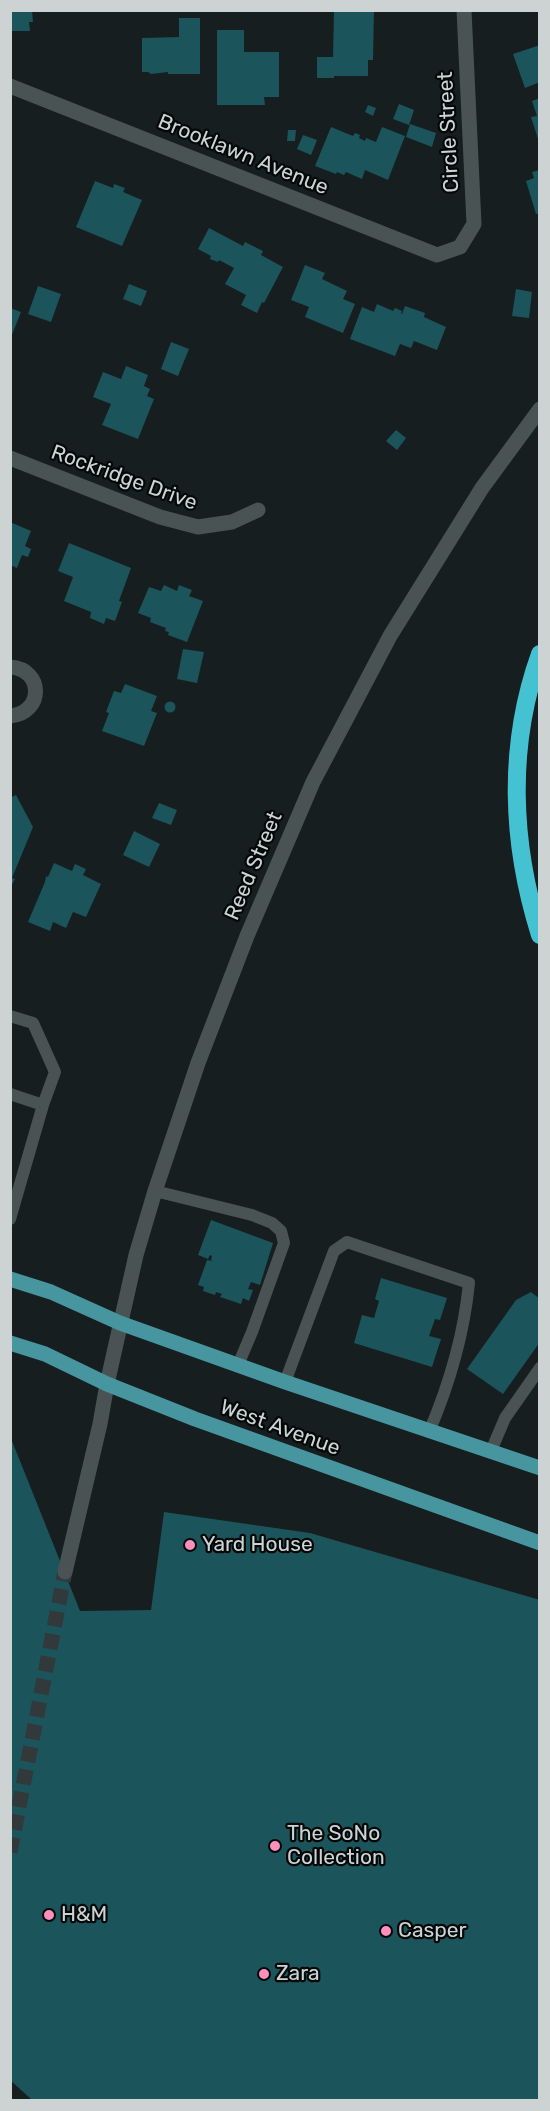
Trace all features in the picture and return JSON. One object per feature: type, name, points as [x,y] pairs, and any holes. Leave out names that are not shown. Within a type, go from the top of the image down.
[{"type":"highway","points":[[540,654],[526,705],[518,755],[516,799],[522,867],[540,935]]},
{"type":"main road","points":[[10,1279],[51,1292],[120,1323],[285,1382],[540,1468]]},
{"type":"main road","name":"West Avenue","points":[[10,1343],[45,1354],[107,1384],[206,1423],[540,1543]]},
{"type":"street","name":"Circle Street","points":[[460,247],[474,224],[464,10]]},
{"type":"street","name":"Brooklawn Avenue","points":[[10,86],[437,255],[460,247]]},
{"type":"street","name":"Reed Street","points":[[65,1572],[100,1424],[132,1269],[155,1191],[198,1063],[247,936],[313,782],[390,636],[482,488],[540,409]]},
{"type":"street","name":"Rockridge Drive","points":[[10,459],[160,518],[198,527],[232,522],[258,510]]},
{"type":"street","points":[[10,667],[21,669],[28,674],[36,689],[32,705],[25,711],[10,716]]},
{"type":"lane","points":[[10,1016],[33,1023],[55,1072],[43,1105],[10,1219]]},
{"type":"lane","points":[[10,1094],[43,1105]]},
{"type":"lane","points":[[155,1191],[252,1215],[272,1223],[281,1231],[284,1243],[238,1365]]},
{"type":"lane","points":[[285,1382],[334,1251],[347,1242],[469,1283],[466,1309],[444,1398],[429,1432]]},
{"type":"lane","points":[[491,1450],[505,1418],[540,1368]]},
{"type":"building","points":[[10,10],[32,10],[33,22],[29,22],[30,31],[10,31]]},
{"type":"building","points":[[334,10],[374,10],[373,60],[368,60],[368,76],[317,78],[317,57],[333,57]]},
{"type":"building","points":[[179,18],[200,18],[200,74],[142,72],[142,38],[179,37]]},
{"type":"building","points":[[217,30],[244,30],[244,52],[279,52],[279,97],[264,97],[265,105],[217,105]]},
{"type":"building","points":[[540,45],[540,82],[525,88],[513,54]]},
{"type":"building","points":[[540,98],[539,142],[531,117],[537,116],[532,101]]},
{"type":"building","points":[[399,104],[414,110],[409,125],[393,119]]},
{"type":"building","points":[[368,105],[376,108],[373,116],[365,112]]},
{"type":"building","points":[[410,124],[436,133],[432,147],[406,137]]},
{"type":"building","points":[[331,127],[353,136],[355,133],[360,135],[359,138],[365,141],[366,138],[376,142],[382,127],[405,136],[388,180],[365,170],[362,179],[346,172],[344,175],[337,172],[336,174],[315,166]]},
{"type":"building","points":[[288,130],[296,130],[295,141],[287,141]]},
{"type":"building","points":[[303,135],[317,140],[311,155],[297,149]]},
{"type":"building","points":[[540,170],[540,213],[536,214],[526,181],[534,178],[532,172]]},
{"type":"building","points":[[95,181],[113,188],[114,184],[125,188],[123,192],[142,200],[122,246],[76,227]]},
{"type":"building","points":[[209,228],[243,246],[245,242],[263,251],[261,255],[283,267],[257,313],[241,305],[246,295],[225,284],[234,268],[219,260],[218,262],[210,259],[211,256],[198,249]]},
{"type":"building","points":[[305,265],[325,273],[322,279],[347,291],[343,299],[355,304],[343,333],[305,317],[309,307],[291,300]]},
{"type":"building","points":[[129,284],[147,291],[141,306],[123,299]]},
{"type":"building","points":[[38,286],[61,294],[51,322],[28,314]]},
{"type":"building","points":[[516,289],[532,292],[529,318],[512,316]]},
{"type":"building","points":[[377,304],[393,311],[395,308],[402,311],[402,314],[405,306],[425,313],[424,317],[446,327],[437,350],[414,341],[411,348],[400,344],[395,356],[350,339],[362,307],[374,312]]},
{"type":"building","points":[[10,308],[21,312],[11,337],[10,337]]},
{"type":"building","points":[[171,342],[189,349],[178,376],[161,369]]},
{"type":"building","points":[[126,366],[148,375],[144,386],[150,389],[147,396],[154,399],[138,439],[102,425],[111,404],[93,397],[103,372],[121,379]]},
{"type":"building","points":[[396,430],[406,438],[397,450],[386,441]]},
{"type":"building","points":[[10,522],[31,531],[25,546],[31,549],[28,557],[22,555],[17,568],[10,565]]},
{"type":"building","points":[[69,543],[131,568],[119,601],[122,602],[115,621],[106,618],[104,624],[90,618],[91,612],[64,601],[73,577],[58,571]]},
{"type":"building","points":[[164,585],[177,591],[179,585],[192,590],[189,596],[203,601],[187,642],[168,635],[166,628],[150,622],[151,618],[138,613],[149,587],[161,591]]},
{"type":"building","points":[[183,649],[204,652],[197,683],[177,679]]},
{"type":"building","points":[[125,684],[157,696],[151,711],[157,713],[144,746],[102,731],[114,691],[121,693]]},
{"type":"building","points":[[170,701],[176,707],[170,713],[164,707]]},
{"type":"building","points":[[16,795],[33,827],[10,888],[10,798]]},
{"type":"building","points":[[159,803],[177,810],[171,825],[152,818]]},
{"type":"building","points":[[134,831],[160,844],[149,867],[123,855]]},
{"type":"building","points":[[54,863],[72,871],[75,864],[86,869],[83,875],[101,884],[86,917],[73,912],[66,928],[53,922],[50,931],[28,922],[46,876],[48,877]]},
{"type":"building","points":[[211,1220],[273,1243],[260,1285],[251,1282],[248,1289],[253,1290],[249,1301],[243,1298],[241,1304],[220,1297],[222,1294],[216,1292],[215,1295],[203,1291],[204,1287],[198,1285],[207,1260],[213,1261],[210,1255],[208,1259],[198,1255]]},
{"type":"building","points":[[381,1278],[447,1298],[440,1320],[435,1319],[429,1336],[441,1339],[432,1367],[354,1343],[362,1315],[374,1318],[379,1301],[375,1299]]},
{"type":"building","points":[[531,1292],[540,1299],[540,1342],[503,1394],[467,1369],[516,1300]]},
{"type":"building","name":"The SoNo Collection","points":[[10,1436],[80,1611],[151,1610],[164,1512],[310,1533],[540,1600],[540,2100],[32,2100],[10,2080]]},
{"type":"tunnel","points":[[10,1852],[65,1572]]},
{"type":"place","name":"Yard House","points":[[190,1545]]},
{"type":"place","name":"The SoNo Collection","points":[[275,1846]]},
{"type":"place","name":"H&M","points":[[49,1915]]},
{"type":"place","name":"Casper","points":[[386,1931]]},
{"type":"place","name":"Zara","points":[[264,1974]]}]
